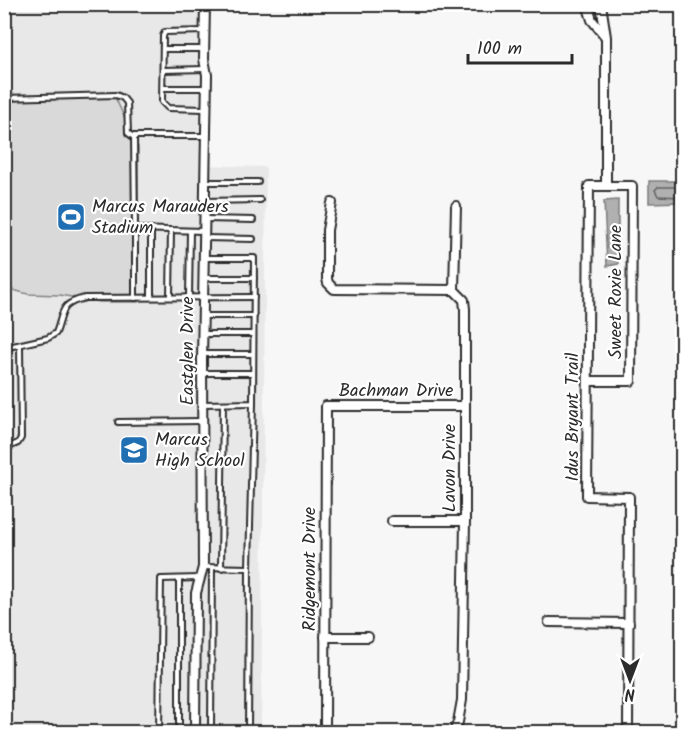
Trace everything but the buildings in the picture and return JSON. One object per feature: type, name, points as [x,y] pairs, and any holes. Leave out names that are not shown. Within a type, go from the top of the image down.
[{"type":"street","name":"Eastglen Drive","points":[[195,732],[196,593],[199,578],[208,567],[202,373],[206,136],[205,4]]},
{"type":"street","points":[[586,4],[592,20],[606,37]]},
{"type":"street","points":[[601,4],[606,37],[606,186]]},
{"type":"street","name":"Idus Bryant Trail","points":[[606,186],[589,186],[588,496],[629,497],[628,732]]},
{"type":"street","name":"Sweet Roxie Lane","points":[[589,381],[631,381],[632,186],[606,186]]},
{"type":"street","points":[[332,203],[327,230],[327,279],[334,289],[454,290]]},
{"type":"street","name":"Lavon Drive","points":[[454,732],[462,700],[465,521],[465,309],[464,300],[454,290],[456,206]]},
{"type":"street","name":"Bachman Drive","points":[[326,406],[465,406]]},
{"type":"street","name":"Ridgemont Drive","points":[[325,732],[326,406]]},
{"type":"street","points":[[392,521],[465,521]]},
{"type":"street","points":[[549,622],[629,622]]},
{"type":"street","points":[[325,637],[368,637]]},
{"type":"lane","points":[[204,31],[165,32],[163,36],[162,102],[165,107],[206,109]]},
{"type":"lane","points":[[163,49],[204,49]]},
{"type":"lane","points":[[163,70],[206,69]]},
{"type":"lane","points":[[163,88],[206,88]]},
{"type":"lane","points":[[4,98],[116,95],[127,103],[126,127],[128,133],[134,136],[206,136]]},
{"type":"lane","points":[[134,136],[135,298]]},
{"type":"lane","points":[[205,182],[258,182]]},
{"type":"lane","points":[[205,201],[260,200]]},
{"type":"lane","points":[[204,219],[253,220]]},
{"type":"lane","points":[[135,229],[190,231],[253,239]]},
{"type":"lane","points":[[150,297],[152,229]]},
{"type":"lane","points":[[170,297],[171,230]]},
{"type":"lane","points":[[189,297],[190,231]]},
{"type":"lane","points":[[204,258],[254,258],[248,732]]},
{"type":"lane","points":[[203,278],[254,278]]},
{"type":"lane","points":[[4,348],[48,338],[56,333],[63,310],[72,301],[85,298],[254,297]]},
{"type":"lane","points":[[203,316],[254,316]]},
{"type":"lane","points":[[202,334],[254,334]]},
{"type":"lane","points":[[4,448],[18,443],[21,438],[20,345]]},
{"type":"lane","points":[[202,354],[253,354]]},
{"type":"lane","points":[[202,373],[253,373]]},
{"type":"lane","points":[[203,404],[253,403]]},
{"type":"lane","points":[[221,567],[223,404]]},
{"type":"lane","points":[[118,422],[203,421]]},
{"type":"lane","points":[[211,732],[208,567],[249,568]]},
{"type":"lane","points":[[159,732],[161,579],[199,578]]},
{"type":"lane","points":[[179,579],[179,732]]},
{"type":"shaded area","name":"Marcus High School","points":[[4,5],[202,5],[201,165],[266,167],[261,732],[5,732]]},
{"type":"shaded area","name":"Marcus Marauders Stadium","points":[[115,97],[138,147],[138,302],[100,302],[60,295],[28,294],[5,288],[4,99]]},
{"type":"water","points":[[649,181],[682,181],[682,202],[649,203]]},
{"type":"water","points":[[618,200],[618,264],[607,266],[604,201]]},
{"type":"place","name":"Marcus Marauders Stadium","points":[[71,217]]},
{"type":"place","name":"Marcus High School","points":[[134,450]]}]
